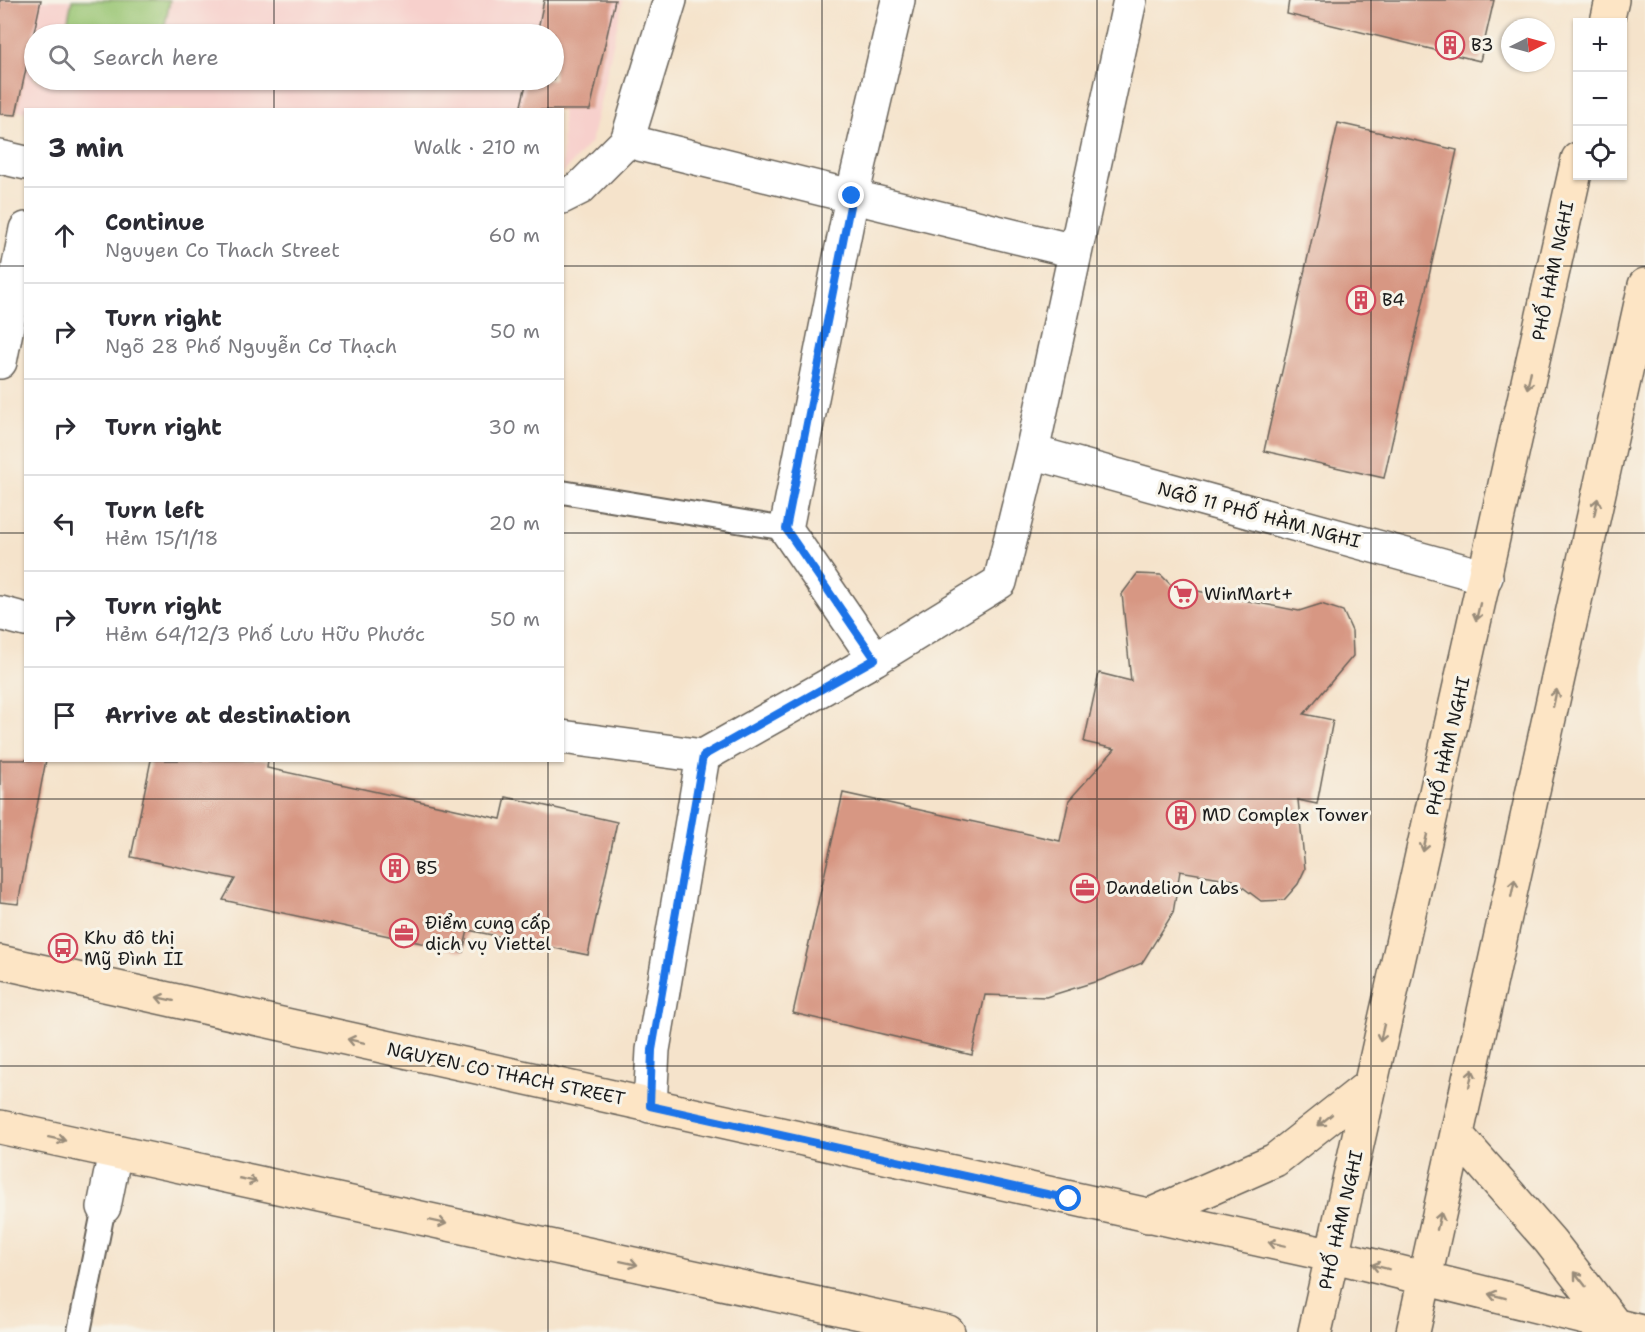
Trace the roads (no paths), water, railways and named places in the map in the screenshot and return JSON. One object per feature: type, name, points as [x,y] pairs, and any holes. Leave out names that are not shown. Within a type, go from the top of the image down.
[{"type":"street","points":[[564,196],[580,188],[627,141],[670,0]]},
{"type":"street","points":[[875,659],[786,529],[852,196],[898,0]]},
{"type":"street","points":[[564,737],[703,756],[875,659],[1000,582],[1032,452],[1130,0]]},
{"type":"street","points":[[1608,18],[1612,0]]},
{"type":"street","points":[[627,141],[1074,250]]},
{"type":"street","points":[[0,158],[24,163]]},
{"type":"street","name":"PHỐ HÀM NGHI","points":[[1316,1332],[1573,180]]},
{"type":"street","points":[[0,362],[24,240]]},
{"type":"street","points":[[1413,1332],[1645,285]]},
{"type":"street","name":"NGÕ 11 PHỐ HÀM NGHI","points":[[1032,452],[1486,577]]},
{"type":"street","points":[[0,613],[24,619]]},
{"type":"street","points":[[650,1106],[652,1050],[703,756]]},
{"type":"street","name":"NGUYEN CO THACH STREET","points":[[0,962],[1334,1256],[1629,1328]]},
{"type":"street","points":[[1148,1216],[1275,1161],[1371,1084]]},
{"type":"street","points":[[0,1126],[948,1332]]},
{"type":"street","points":[[1458,1136],[1629,1328]]},
{"type":"street","points":[[104,1207],[116,1152]]},
{"type":"lane","points":[[564,492],[786,529]]},
{"type":"lane","points":[[79,1332],[104,1207]]},
{"type":"place","name":"B3","points":[[1450,45]]},
{"type":"place","name":"B4","points":[[1361,300]]},
{"type":"place","name":"WinMart+","points":[[1183,594]]},
{"type":"place","name":"MD Complex Tower","points":[[1181,815]]},
{"type":"place","name":"B5","points":[[395,868]]},
{"type":"place","name":"Dandelion Labs","points":[[1085,888]]},
{"type":"place","name":"Điểm cung cấp dịch vụ Viettel","points":[[404,933]]},
{"type":"place","name":"Khu đô thị Mỹ Đình II","points":[[63,948]]}]
